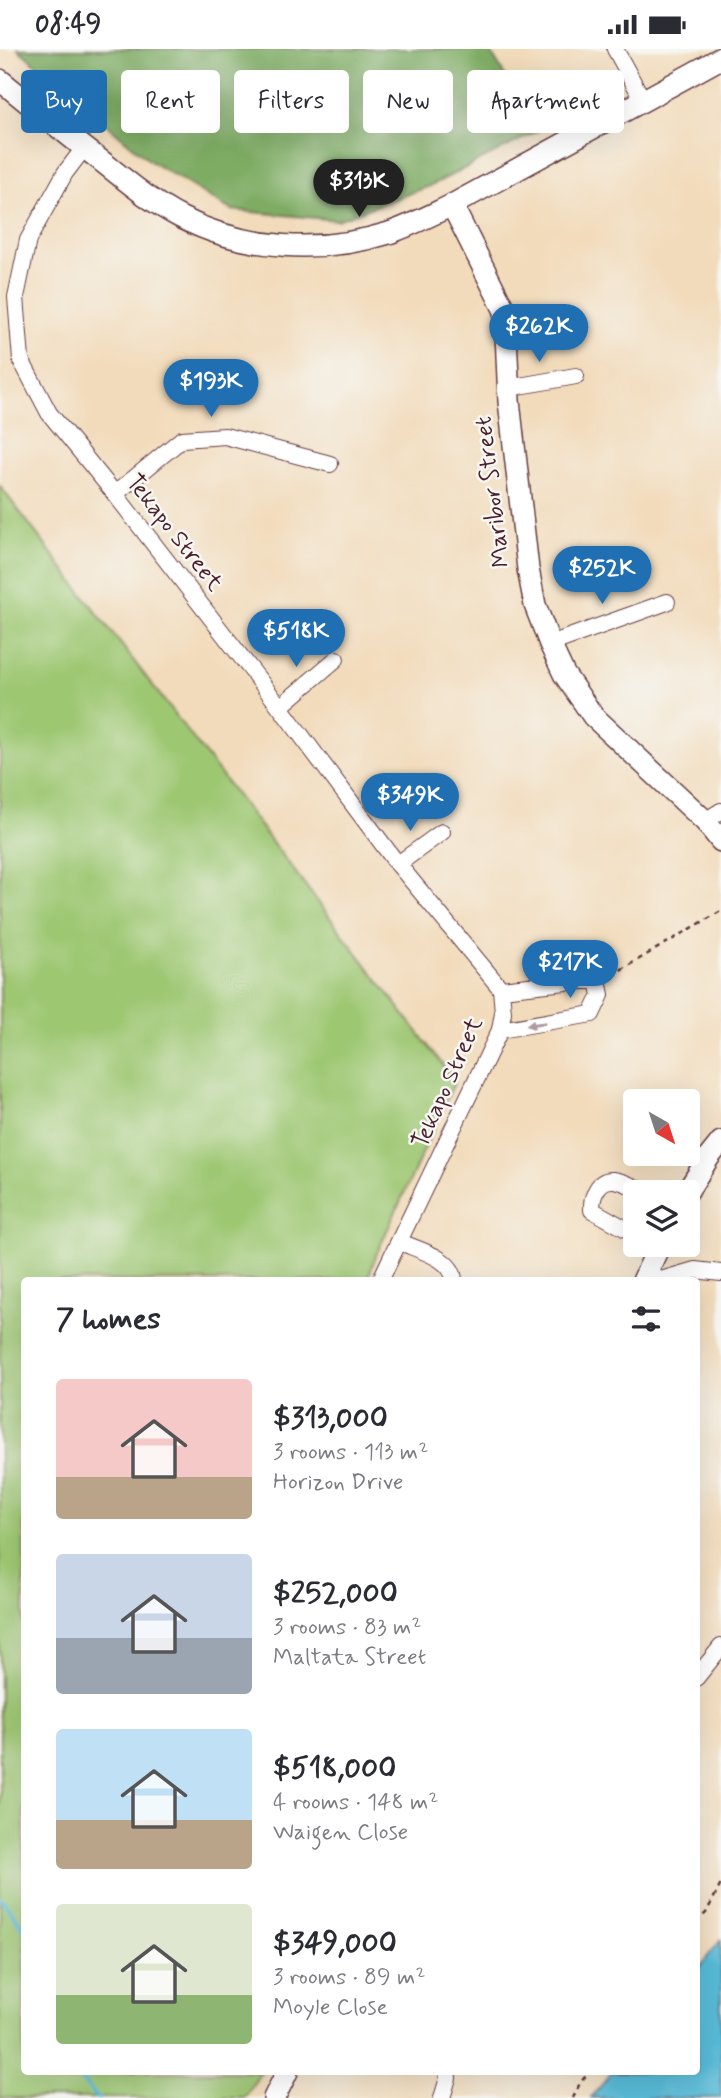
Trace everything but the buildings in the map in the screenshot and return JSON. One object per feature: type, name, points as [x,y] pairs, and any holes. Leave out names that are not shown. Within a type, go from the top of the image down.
[{"type":"street","points":[[615,49],[643,100]]},
{"type":"street","points":[[0,80],[84,148],[182,218],[209,230],[265,243],[299,247],[335,245],[388,233],[409,225],[452,205],[721,58]]},
{"type":"street","name":"Tekapo Street","points":[[84,148],[65,173],[28,240],[16,297],[22,361],[49,412],[280,707],[398,864],[501,989],[503,1012],[500,1030],[382,1277]]},
{"type":"street","name":"Maribor Street","points":[[452,205],[505,311],[508,388],[528,569],[535,604],[550,644],[565,674],[593,716],[713,816],[721,841]]},
{"type":"street","points":[[508,388],[576,376]]},
{"type":"street","points":[[115,494],[182,439],[225,436],[330,464]]},
{"type":"street","points":[[550,644],[667,602]]},
{"type":"street","points":[[280,707],[336,659]]},
{"type":"street","points":[[398,864],[442,832]]},
{"type":"street","points":[[500,1030],[592,1014],[601,995],[598,981],[501,989]]},
{"type":"street","points":[[695,1180],[721,1142]]},
{"type":"street","points":[[623,1183],[614,1179],[605,1180],[596,1189],[592,1210],[623,1227]]},
{"type":"street","points":[[400,1242],[445,1262],[455,1277]]},
{"type":"street","points":[[645,1277],[653,1257]]},
{"type":"street","points":[[672,1277],[695,1271],[721,1273]]},
{"type":"street","points":[[700,1672],[721,1647]]},
{"type":"street","points":[[274,2098],[286,2075]]},
{"type":"street","points":[[442,2098],[448,2075]]},
{"type":"path","points":[[598,981],[721,911]]},
{"type":"path","points":[[700,1918],[706,1913],[721,1884]]},
{"type":"path","points":[[573,2098],[587,2075]]},
{"type":"green space","points":[[18,49],[489,49],[502,70],[467,70],[467,133],[534,133],[430,186],[337,220],[231,210],[150,161],[107,125],[107,70],[43,70]]},
{"type":"green space","points":[[0,486],[455,1081],[368,1277],[21,1277],[21,2075],[259,2075],[244,2098],[0,2098]]},
{"type":"water","points":[[721,1940],[721,2098],[591,2098],[610,2075],[700,2075],[700,1966]]},
{"type":"waterway","points":[[0,1899],[21,1925]]},
{"type":"waterway","points":[[77,2075],[98,2098]]}]
